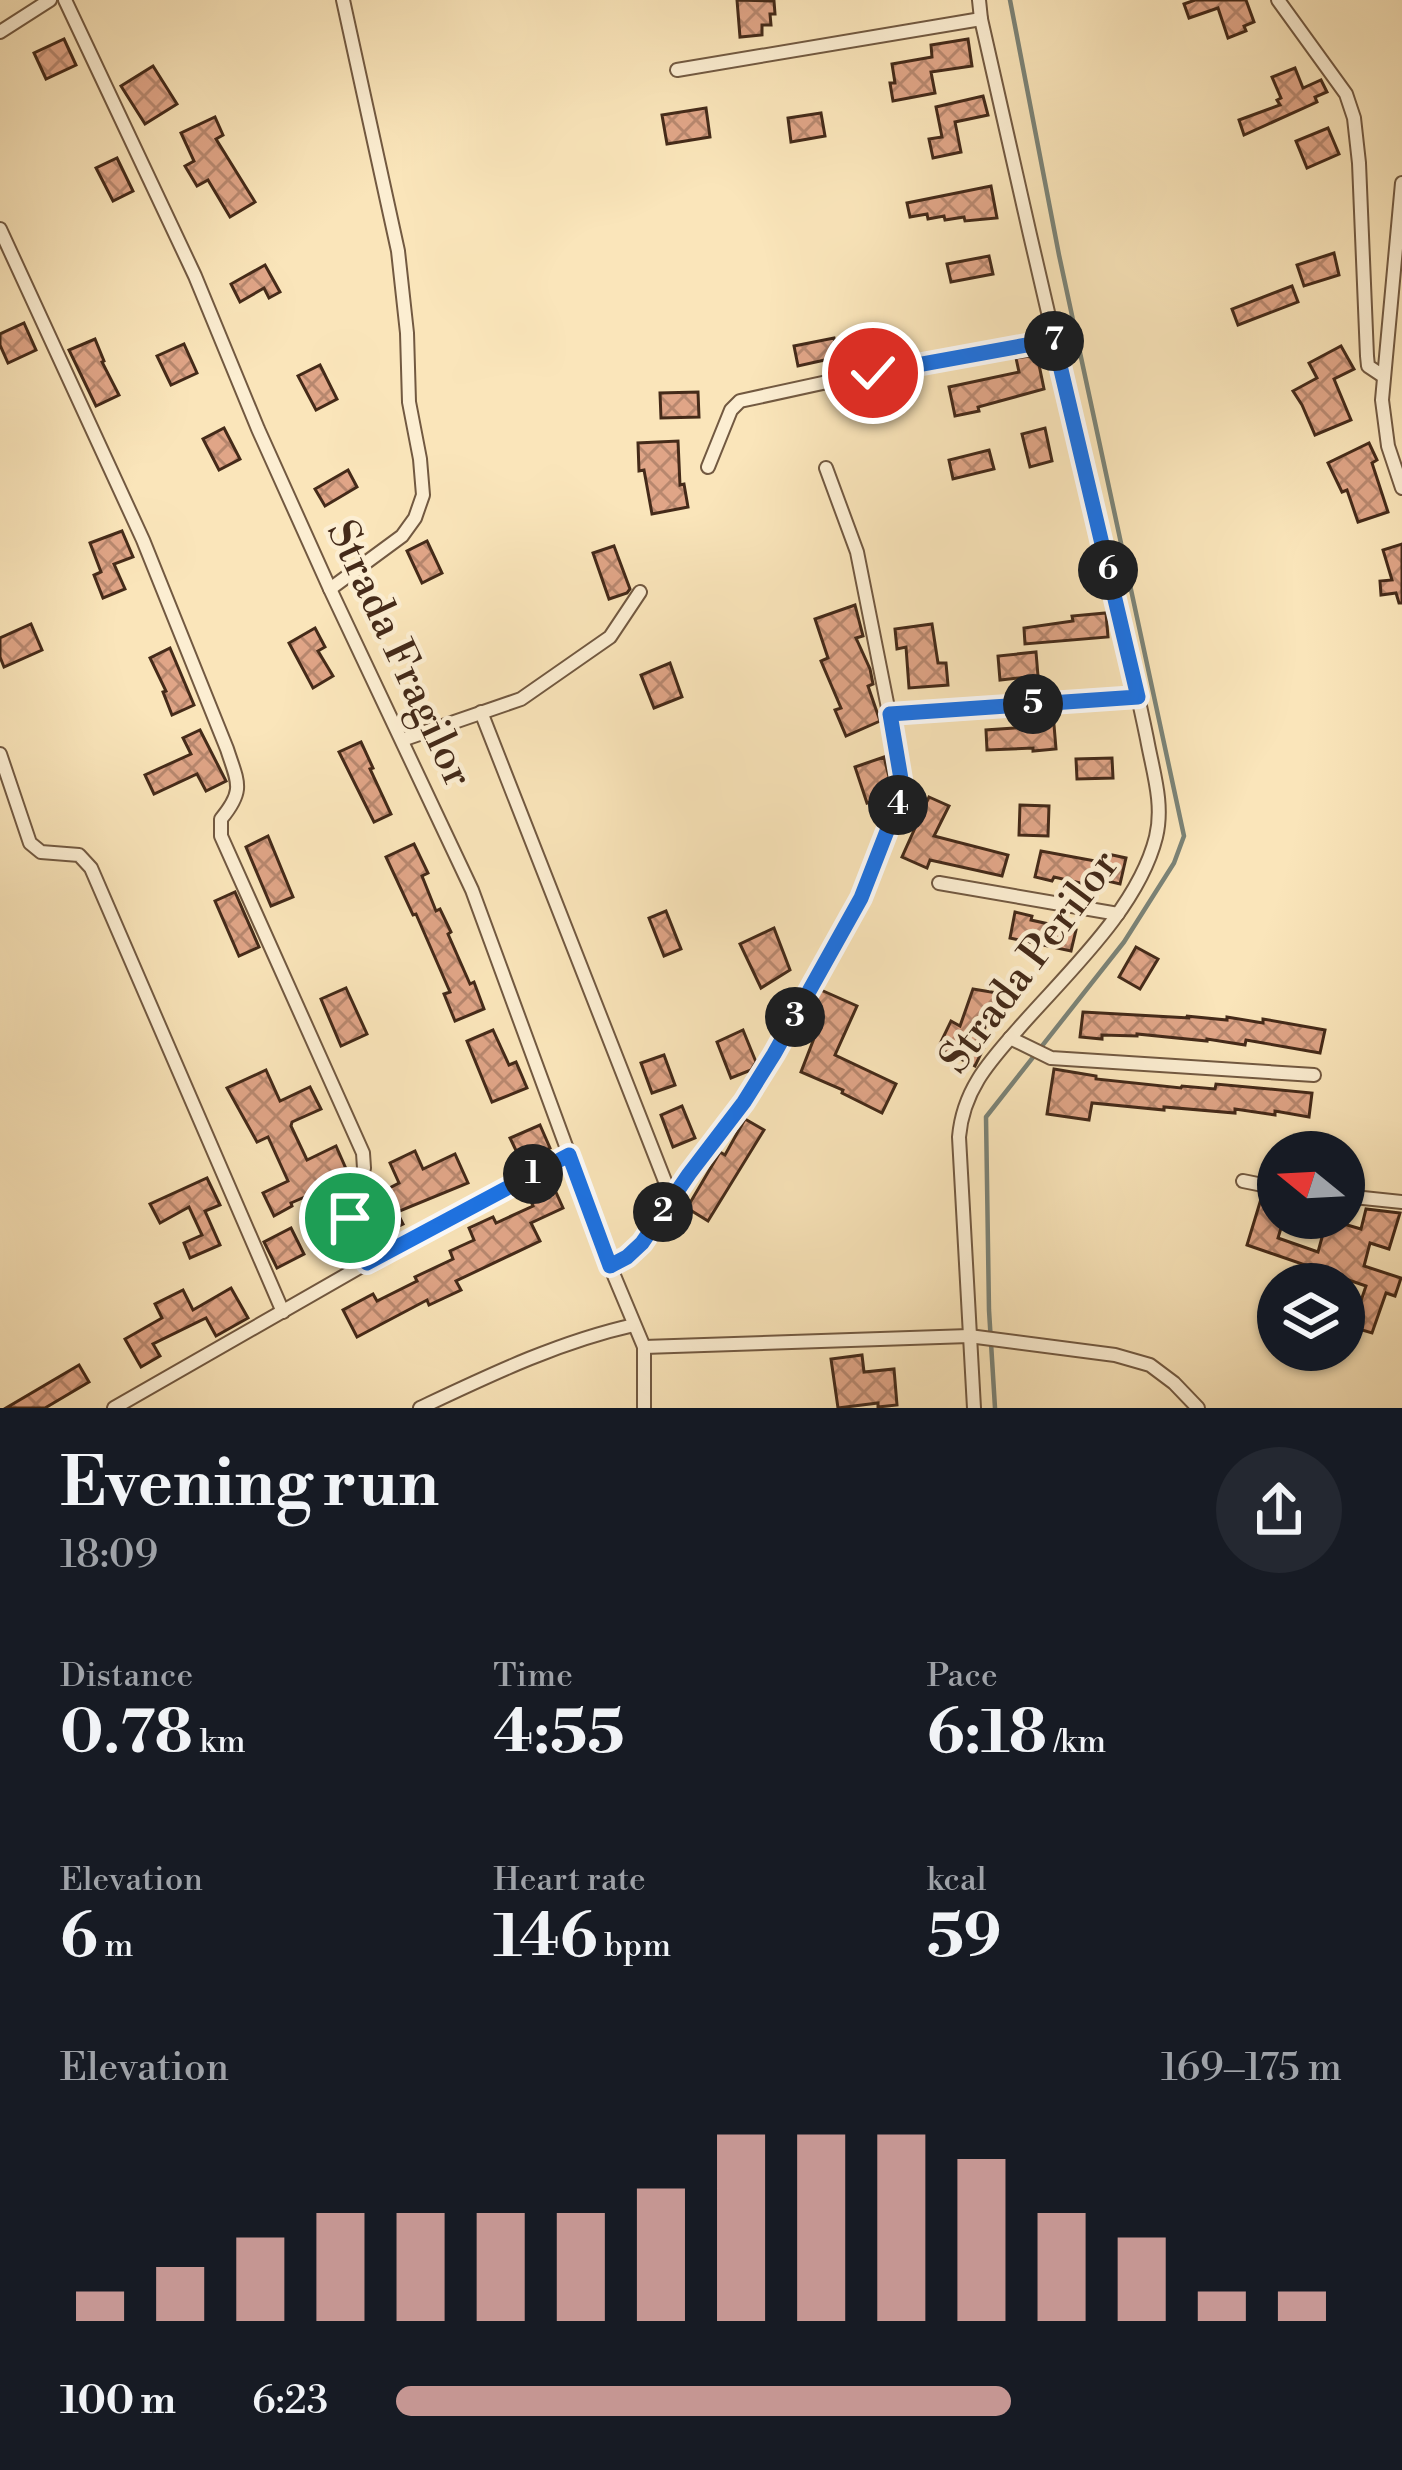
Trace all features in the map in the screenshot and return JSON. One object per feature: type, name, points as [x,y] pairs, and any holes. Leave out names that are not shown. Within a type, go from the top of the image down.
[{"type":"street","points":[[0,32],[50,0]]},
{"type":"street","name":"Strada Fragilor","points":[[65,0],[195,277],[330,589],[472,890],[644,1347]]},
{"type":"street","points":[[330,589],[402,536],[423,495],[409,402],[398,251],[343,0]]},
{"type":"street","name":"Strada Perilor","points":[[974,1408],[959,1137],[966,1100],[1010,1038],[1118,914],[1144,868],[1160,806],[979,0]]},
{"type":"street","points":[[1278,0],[1346,94],[1354,118],[1368,366],[1383,376]]},
{"type":"street","points":[[676,70],[981,19]]},
{"type":"street","points":[[1402,183],[1383,376],[1383,420],[1402,488]]},
{"type":"street","points":[[0,229],[143,540],[238,782],[235,802],[221,819],[221,836],[363,1153],[364,1168],[350,1218],[367,1263]]},
{"type":"street","points":[[708,466],[730,410],[740,401],[1054,340]]},
{"type":"street","points":[[610,1266],[642,1243],[744,1102],[861,898],[901,795],[890,714],[857,552],[826,468]]},
{"type":"street","points":[[402,740],[521,699],[610,637],[640,592]]},
{"type":"street","points":[[890,714],[1138,697]]},
{"type":"street","points":[[482,712],[673,1198]]},
{"type":"street","points":[[0,754],[30,843],[41,852],[79,855],[91,868],[284,1312]]},
{"type":"street","points":[[939,883],[1118,914]]},
{"type":"street","points":[[1010,1038],[1051,1058],[1314,1075]]},
{"type":"street","points":[[114,1408],[367,1263],[569,1155]]},
{"type":"street","points":[[1243,1181],[1257,1184]]},
{"type":"street","points":[[1365,1198],[1402,1202]]},
{"type":"street","points":[[420,1408],[535,1354],[634,1325]]},
{"type":"street","points":[[644,1408],[644,1347],[969,1336],[1115,1355],[1150,1366],[1198,1408]]},
{"type":"building","points":[[737,0],[774,1],[775,14],[770,14],[771,25],[762,25],[762,35],[740,37]]},
{"type":"building","points":[[1246,0],[1254,22],[1228,38],[1218,8],[1189,18],[1184,4]]},
{"type":"building","points":[[64,39],[76,65],[46,79],[34,53]]},
{"type":"building","points":[[968,39],[972,66],[931,72],[935,93],[893,101],[892,64],[932,57],[931,45]]},
{"type":"building","points":[[153,66],[177,104],[145,124],[121,86]]},
{"type":"building","points":[[1295,68],[1303,88],[1321,80],[1327,92],[1315,97],[1317,102],[1244,135],[1239,120],[1280,105],[1272,77]]},
{"type":"building","points":[[983,96],[988,115],[955,122],[961,152],[933,158],[929,139],[942,137],[936,107]]},
{"type":"building","points":[[706,108],[710,137],[667,144],[662,115]]},
{"type":"building","points":[[821,113],[825,136],[791,142],[788,118]]},
{"type":"building","points":[[215,117],[223,135],[216,139],[255,202],[230,217],[208,180],[197,186],[185,166],[194,161],[181,133]]},
{"type":"building","points":[[1328,128],[1339,154],[1307,168],[1296,141]]},
{"type":"building","points":[[117,158],[133,191],[113,201],[96,168]]},
{"type":"building","points":[[991,186],[997,218],[910,217],[907,203]]},
{"type":"building","points":[[1334,253],[1339,275],[1304,286],[1297,265]]},
{"type":"building","points":[[989,256],[993,274],[951,282],[947,264]]},
{"type":"building","points":[[265,265],[280,292],[269,298],[264,288],[240,302],[231,284]]},
{"type":"building","points":[[1292,286],[1298,302],[1238,325],[1232,309]]},
{"type":"building","points":[[24,323],[36,350],[8,363],[0,334]]},
{"type":"building","points":[[834,338],[838,357],[798,366],[794,346]]},
{"type":"building","points":[[95,339],[119,395],[96,406],[69,350]]},
{"type":"building","points":[[184,344],[197,373],[171,385],[157,356]]},
{"type":"building","points":[[1341,346],[1354,369],[1334,379],[1351,420],[1315,435],[1293,391],[1317,378],[1309,363]]},
{"type":"building","points":[[1037,355],[1044,389],[955,416],[949,387],[1019,372],[1016,358]]},
{"type":"building","points":[[320,365],[337,399],[316,410],[298,376]]},
{"type":"building","points":[[698,392],[699,417],[661,418],[660,393]]},
{"type":"building","points":[[224,428],[240,459],[219,470],[203,439]]},
{"type":"building","points":[[1045,428],[1052,461],[1030,467],[1022,434]]},
{"type":"building","points":[[678,441],[680,485],[684,484],[688,507],[652,514],[644,470],[639,471],[638,443]]},
{"type":"building","points":[[1369,443],[1388,512],[1358,522],[1347,490],[1342,492],[1328,463]]},
{"type":"building","points":[[989,450],[994,469],[953,479],[949,460]]},
{"type":"building","points":[[348,470],[357,487],[325,506],[315,489]]},
{"type":"building","points":[[122,531],[133,557],[114,564],[125,589],[103,598],[94,575],[101,572],[90,543]]},
{"type":"building","points":[[427,541],[442,573],[422,583],[407,551]]},
{"type":"building","points":[[1402,544],[1399,603],[1396,593],[1381,595],[1380,581],[1392,580],[1383,550]]},
{"type":"building","points":[[614,546],[630,589],[609,599],[593,553]]},
{"type":"building","points":[[855,605],[863,636],[856,638],[870,669],[873,684],[868,686],[880,721],[846,736],[835,710],[841,708],[821,661],[828,658],[815,619]]},
{"type":"building","points":[[1106,613],[1108,637],[1025,644],[1024,628]]},
{"type":"building","points":[[31,624],[42,650],[4,667],[0,638]]},
{"type":"building","points":[[932,624],[938,663],[946,663],[948,685],[909,688],[906,647],[897,649],[895,629]]},
{"type":"building","points":[[315,628],[325,647],[318,651],[333,676],[313,688],[289,643]]},
{"type":"building","points":[[170,648],[194,705],[172,715],[150,658]]},
{"type":"building","points":[[1036,652],[1038,676],[1000,680],[998,656]]},
{"type":"building","points":[[670,663],[682,697],[654,708],[641,675]]},
{"type":"building","points":[[1053,713],[1056,749],[987,750],[986,730],[1031,727],[1030,715]]},
{"type":"building","points":[[200,730],[226,781],[206,791],[197,774],[154,794],[145,775],[191,754],[183,738]]},
{"type":"building","points":[[361,742],[391,814],[374,822],[339,752]]},
{"type":"building","points":[[884,757],[889,796],[867,803],[855,767]]},
{"type":"building","points":[[1112,758],[1113,778],[1077,779],[1076,759]]},
{"type":"building","points":[[929,797],[949,806],[934,836],[1008,855],[1002,876],[930,860],[927,868],[902,857]]},
{"type":"building","points":[[1020,805],[1049,806],[1048,836],[1019,835]]},
{"type":"building","points":[[268,836],[293,897],[271,906],[246,847]]},
{"type":"building","points":[[414,844],[428,873],[422,876],[436,911],[440,909],[484,1009],[455,1021],[444,994],[450,992],[386,857]]},
{"type":"building","points":[[1041,851],[1106,863],[1108,854],[1126,858],[1120,884],[1091,877],[1089,885],[1035,877]]},
{"type":"building","points":[[235,892],[259,947],[239,956],[215,901]]},
{"type":"building","points":[[666,911],[681,949],[664,956],[649,918]]},
{"type":"building","points":[[1015,912],[1076,930],[1071,951],[1010,938]]},
{"type":"building","points":[[774,928],[790,970],[761,988],[740,944]]},
{"type":"building","points":[[1136,947],[1158,959],[1140,989],[1119,977]]},
{"type":"building","points":[[346,988],[367,1034],[341,1046],[321,999]]},
{"type":"building","points":[[973,989],[997,993],[982,1036],[988,1039],[975,1066],[938,1048],[951,1021],[960,1026]]},
{"type":"building","points":[[821,990],[857,1006],[835,1055],[896,1084],[882,1113],[801,1072],[818,1028],[805,1022]]},
{"type":"building","points":[[1083,1012],[1227,1017],[1263,1023],[1263,1019],[1325,1030],[1320,1053],[1246,1040],[1245,1045],[1137,1034],[1102,1035],[1102,1039],[1080,1037]]},
{"type":"building","points":[[493,1030],[509,1065],[516,1062],[527,1088],[492,1102],[467,1041]]},
{"type":"building","points":[[743,1030],[756,1062],[751,1070],[731,1078],[717,1042]]},
{"type":"building","points":[[664,1055],[675,1085],[652,1093],[641,1063]]},
{"type":"building","points":[[1054,1069],[1096,1079],[1181,1088],[1215,1089],[1216,1084],[1312,1093],[1309,1117],[1275,1111],[1275,1115],[1092,1103],[1089,1120],[1047,1114]]},
{"type":"building","points":[[266,1070],[280,1101],[310,1087],[321,1109],[292,1122],[307,1160],[336,1146],[347,1171],[274,1216],[263,1193],[288,1181],[268,1137],[257,1142],[227,1088]]},
{"type":"building","points":[[682,1106],[695,1138],[673,1147],[661,1115]]},
{"type":"building","points":[[745,1119],[764,1130],[708,1221],[687,1208]]},
{"type":"building","points":[[540,1125],[550,1148],[521,1161],[510,1138]]},
{"type":"building","points":[[415,1151],[423,1169],[455,1154],[468,1183],[397,1212],[403,1224],[372,1239],[366,1227],[375,1223],[368,1210],[376,1206],[372,1197],[399,1183],[390,1163]]},
{"type":"building","points":[[207,1178],[220,1205],[205,1211],[220,1245],[190,1258],[184,1243],[202,1235],[189,1207],[160,1223],[150,1204]]},
{"type":"building","points":[[551,1181],[563,1208],[531,1223],[540,1241],[456,1281],[461,1290],[429,1305],[427,1300],[357,1337],[343,1310],[373,1294],[377,1301],[453,1259],[450,1251],[474,1240],[469,1228],[493,1217],[496,1223],[533,1206],[527,1192]]},
{"type":"building","points":[[1366,1209],[1400,1213],[1389,1249],[1370,1243],[1365,1263],[1299,1263],[1247,1245],[1257,1212],[1257,1239],[1281,1239],[1318,1252],[1322,1239],[1365,1239]]},
{"type":"building","points":[[291,1228],[304,1254],[277,1268],[264,1242]]},
{"type":"building","points":[[1365,1266],[1401,1278],[1395,1296],[1386,1293],[1372,1333],[1365,1331]]},
{"type":"building","points":[[231,1288],[248,1318],[216,1336],[206,1318],[153,1344],[160,1356],[141,1367],[125,1339],[162,1318],[155,1304],[183,1290],[193,1310]]},
{"type":"building","points":[[862,1355],[864,1372],[894,1369],[897,1405],[838,1408],[831,1359]]},
{"type":"building","points":[[79,1365],[89,1382],[45,1408],[6,1408]]},
{"type":"waterway","points":[[995,1408],[986,1117],[1124,942],[1174,863],[1184,836],[1059,255],[1010,0]]},
{"type":"route","points":[[350,1218],[367,1263],[569,1155],[610,1266],[627,1257],[744,1102],[861,898],[901,795],[890,714],[1138,697],[1054,340],[873,373]]}]
